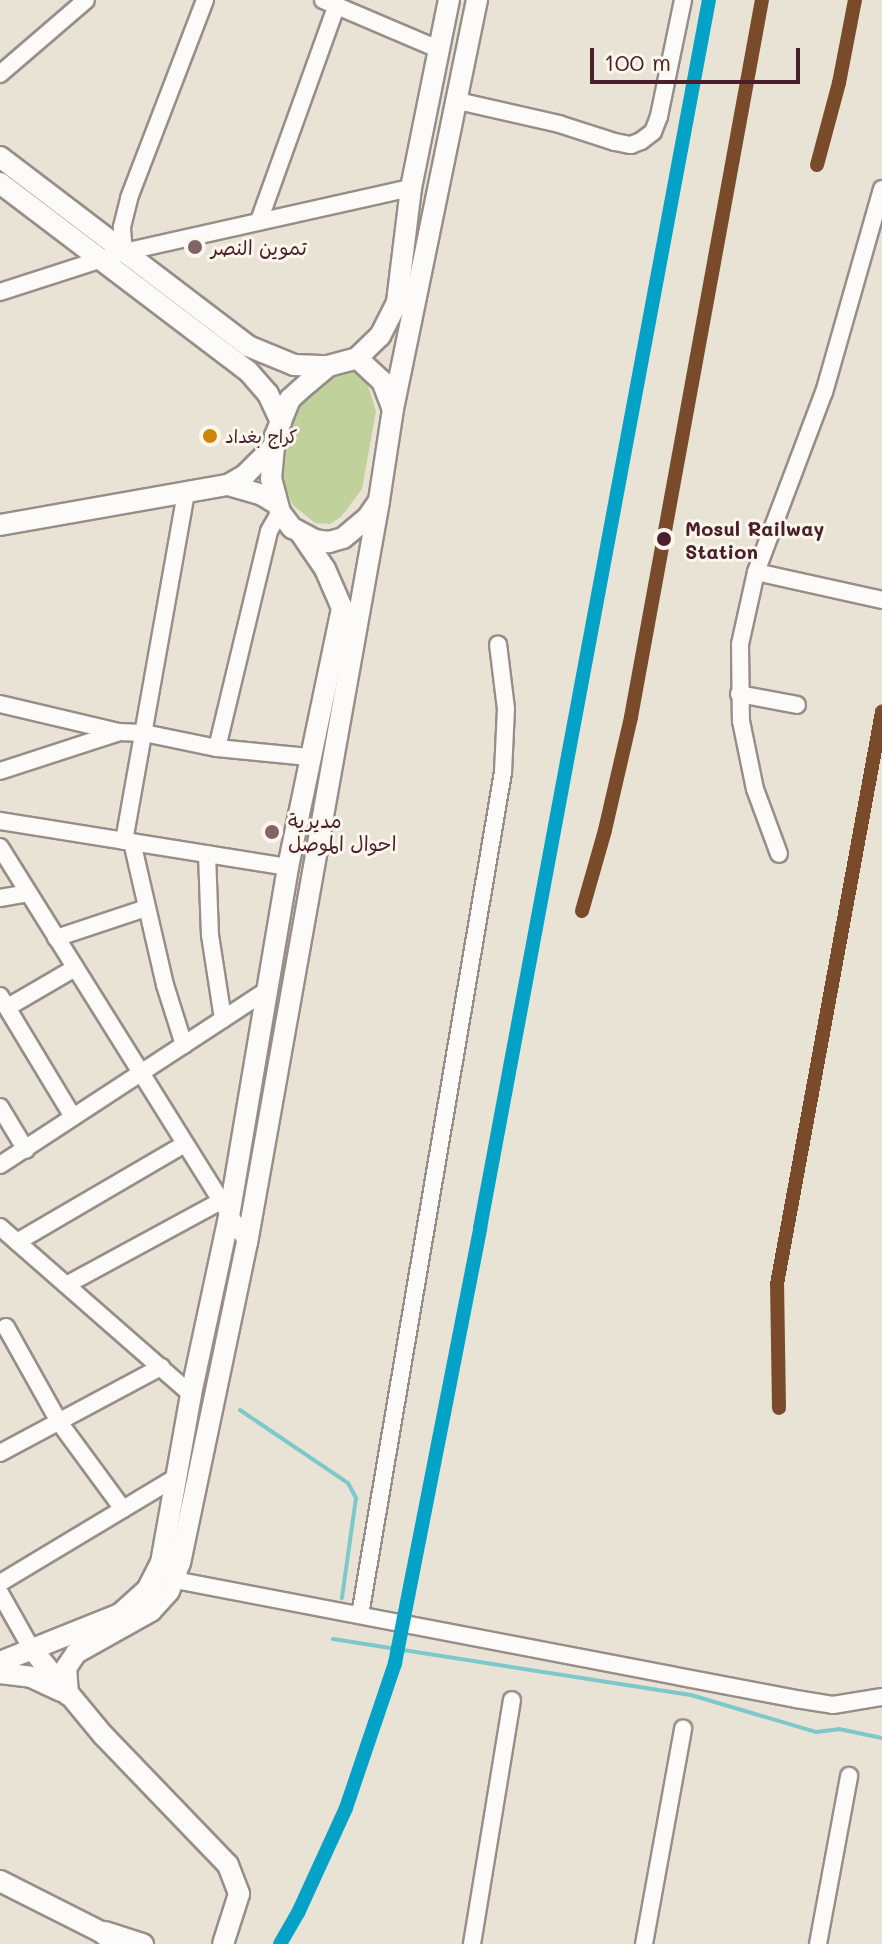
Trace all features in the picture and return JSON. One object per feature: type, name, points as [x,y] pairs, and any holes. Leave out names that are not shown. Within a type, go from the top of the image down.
[{"type":"main road","points":[[0,157],[262,355],[294,365],[328,366],[357,358],[380,336],[397,302],[411,188],[449,0]]},
{"type":"main road","points":[[68,1695],[66,1668],[76,1653],[175,1580],[247,1243],[393,409],[477,0]]},
{"type":"main road","points":[[2,188],[248,371],[268,394],[281,422]]},
{"type":"main road","points":[[357,358],[382,381],[393,409]]},
{"type":"main road","points":[[279,508],[271,479],[273,447],[281,422],[290,399],[328,366]]},
{"type":"main road","points":[[0,525],[228,485],[245,475],[273,447]]},
{"type":"main road","points":[[0,1662],[145,1605],[161,1563],[178,1476],[224,1209],[269,989],[288,867],[342,608],[325,569],[279,508],[262,495],[228,485]]},
{"type":"main road","points":[[302,535],[329,542],[343,538],[367,518],[379,501]]},
{"type":"main road","points":[[31,1648],[68,1695],[228,1865],[239,1894],[222,1944]]},
{"type":"main road","points":[[0,1673],[31,1677],[68,1695]]},
{"type":"main road","points":[[0,1881],[108,1938],[118,1934],[143,1944]]},
{"type":"street","points":[[0,74],[86,0]]},
{"type":"street","points":[[124,252],[122,227],[129,198],[205,0]]},
{"type":"street","points":[[458,101],[559,124],[615,142],[631,145],[641,141],[653,132],[659,116],[683,0]]},
{"type":"street","points":[[259,221],[330,3],[438,49]]},
{"type":"street","points":[[0,292],[124,252],[411,188]]},
{"type":"street","points":[[779,854],[746,753],[739,694],[740,644],[756,572],[824,392],[882,189]]},
{"type":"street","points":[[184,1045],[128,841],[186,494]]},
{"type":"street","points":[[217,748],[269,531],[279,508]]},
{"type":"street","points":[[756,572],[882,600]]},
{"type":"street","points":[[360,1615],[503,772],[506,709],[498,644]]},
{"type":"street","points":[[739,694],[797,705]]},
{"type":"street","points":[[0,704],[118,732],[144,733],[217,748],[309,757]]},
{"type":"street","points":[[0,771],[118,732]]},
{"type":"street","points":[[0,821],[288,867]]},
{"type":"street","points":[[0,847],[183,1145],[247,1243]]},
{"type":"street","points":[[207,854],[210,935],[223,1019]]},
{"type":"street","points":[[0,898],[27,893]]},
{"type":"street","points":[[56,938],[146,908]]},
{"type":"street","points":[[73,1117],[4,1001],[75,968]]},
{"type":"street","points":[[0,1165],[269,989]]},
{"type":"street","points":[[0,1107],[26,1150]]},
{"type":"street","points":[[17,1242],[183,1145]]},
{"type":"street","points":[[68,1284],[224,1209]]},
{"type":"street","points":[[0,1227],[191,1394]]},
{"type":"street","points":[[6,1327],[59,1422],[123,1509]]},
{"type":"street","points":[[0,1453],[161,1367]]},
{"type":"street","points":[[0,1583],[178,1476]]},
{"type":"street","points":[[175,1580],[796,1699],[833,1705],[882,1697]]},
{"type":"street","points":[[0,1593],[31,1648]]},
{"type":"street","points":[[472,1944],[512,1700]]},
{"type":"street","points":[[644,1944],[683,1729]]},
{"type":"street","points":[[818,1944],[849,1776]]},
{"type":"green space","points":[[351,369],[367,383],[376,411],[362,489],[341,517],[330,524],[315,523],[293,505],[285,488],[281,466],[283,440],[299,401],[329,375]]},
{"type":"waterway","points":[[240,1410],[348,1483],[356,1498],[342,1598]]},
{"type":"waterway","points":[[333,1639],[691,1695],[816,1732],[839,1729],[882,1738]]},
{"type":"transit line","points":[[280,1944],[298,1913],[346,1808],[395,1663],[480,1228],[709,0]]},
{"type":"transit line","points":[[582,911],[605,830],[631,717],[762,0]]},
{"type":"transit line","points":[[817,165],[839,83],[855,0]]},
{"type":"transit line","points":[[779,1408],[777,1284],[882,712]]},
{"type":"place","name":"تموين النصر","points":[[195,247]]},
{"type":"place","name":"كراج بغداد","points":[[210,436]]},
{"type":"place","name":"Mosul Railway Station","points":[[664,539]]},
{"type":"place","name":"مديرية احوال الموصل","points":[[272,832]]}]
